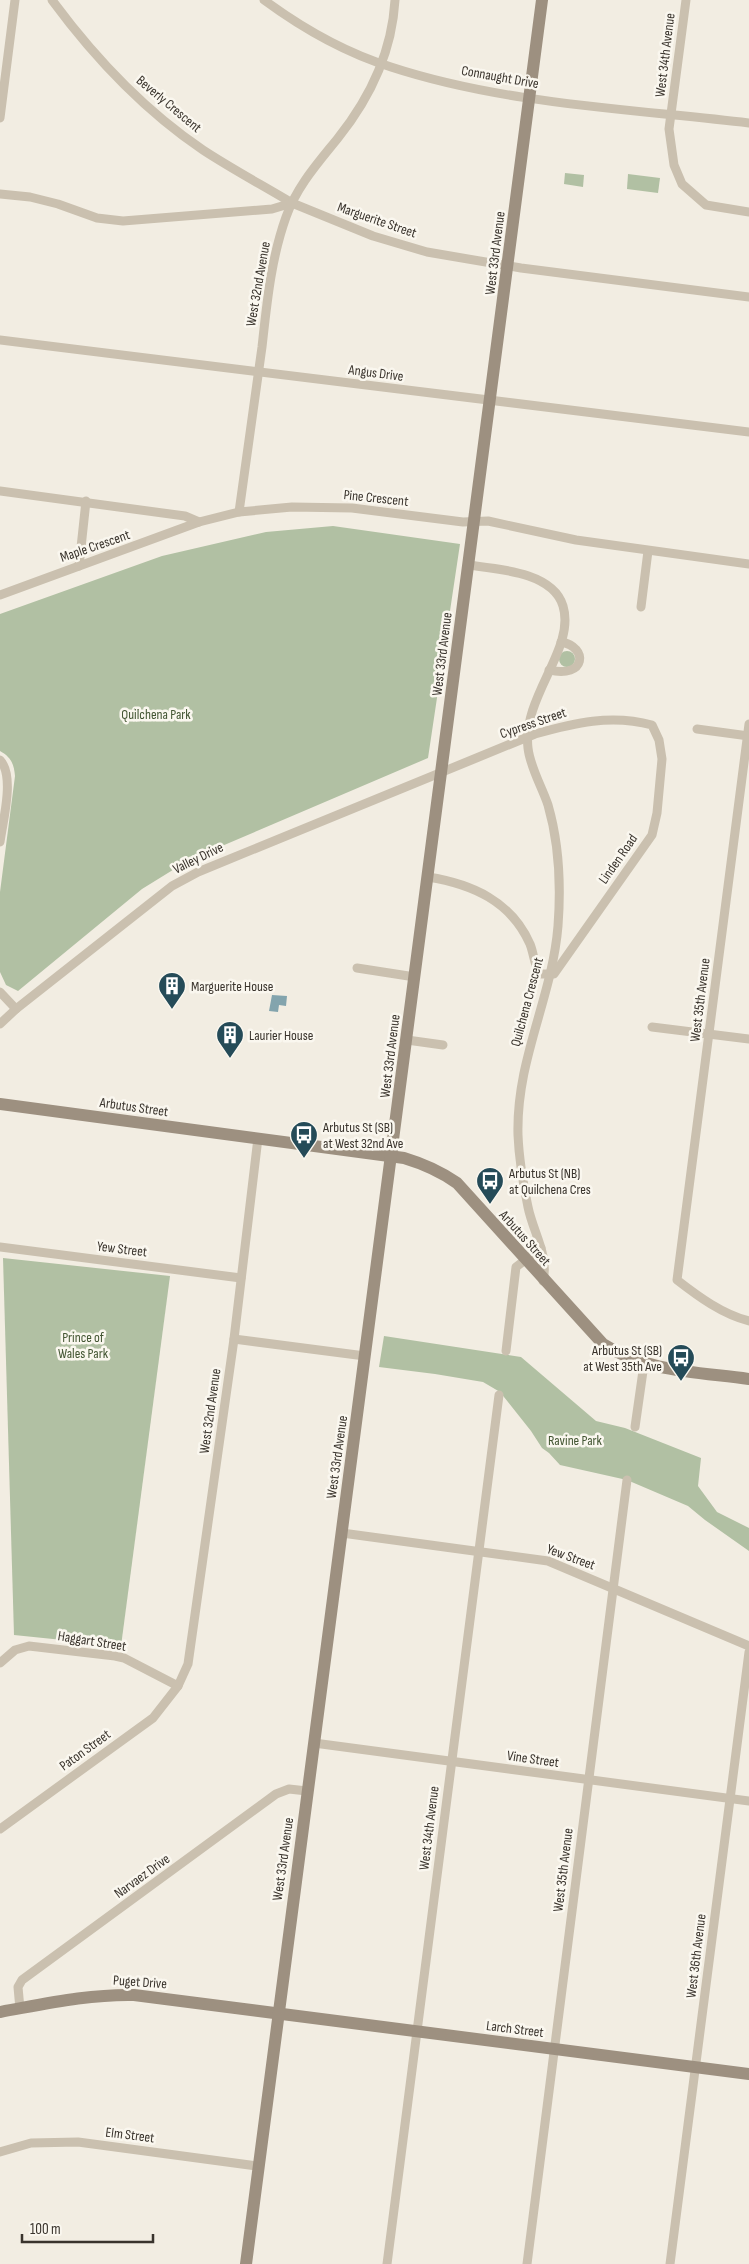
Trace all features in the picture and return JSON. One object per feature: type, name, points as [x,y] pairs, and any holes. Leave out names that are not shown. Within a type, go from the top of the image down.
[{"type":"street","points":[[0,118],[15,0]]},
{"type":"street","name":"Beverly Crescent","points":[[52,0],[80,38],[147,105],[203,150],[292,203]]},
{"type":"street","name":"Connaught Drive","points":[[264,0],[306,27],[346,48],[382,63],[452,83],[529,97],[749,123]]},
{"type":"street","name":"West 32nd Avenue","points":[[239,512],[275,251],[292,203],[312,167],[360,108],[373,85],[382,63],[394,16],[395,0]]},
{"type":"street","name":"West 33rd Avenue","points":[[246,2264],[542,0]]},
{"type":"street","name":"West 34th Avenue","points":[[686,0],[671,114],[670,147],[674,165],[682,184],[706,205],[749,212]]},
{"type":"street","points":[[0,194],[30,196],[97,218],[123,221],[272,209],[292,203]]},
{"type":"street","name":"Marguerite Street","points":[[292,203],[374,236],[409,246],[508,266],[749,297]]},
{"type":"street","name":"Angus Drive","points":[[0,340],[749,432]]},
{"type":"street","points":[[0,491],[86,501],[185,516],[199,522]]},
{"type":"street","points":[[79,566],[86,501]]},
{"type":"street","name":"Pine Crescent","points":[[199,522],[239,512],[315,506],[352,508],[463,522],[491,522],[576,540],[749,564]]},
{"type":"street","name":"Maple Crescent","points":[[0,595],[199,522]]},
{"type":"street","points":[[641,607],[648,551]]},
{"type":"street","name":"Quilchena Crescent","points":[[468,565],[505,571],[534,579],[553,589],[559,596],[566,620],[561,642],[531,710],[528,737],[528,750],[548,806],[556,850],[559,891],[558,927],[551,975],[528,1048],[519,1100],[521,1170],[528,1209],[546,1266],[543,1281]]},
{"type":"street","points":[[549,670],[563,673],[572,672],[577,666],[580,658],[578,650],[568,643],[561,642]]},
{"type":"street","name":"Cypress Street","points":[[442,773],[528,737],[574,723],[618,720],[652,725],[659,740]]},
{"type":"street","name":"West 35th Avenue","points":[[749,724],[677,1280],[702,1299],[739,1318],[749,1321]]},
{"type":"street","points":[[696,729],[748,735]]},
{"type":"street","name":"Linden Road","points":[[551,975],[557,972],[569,956],[652,835],[662,780],[662,759],[659,740]]},
{"type":"street","points":[[0,760],[7,768],[8,779],[0,842]]},
{"type":"street","name":"Valley Drive","points":[[0,1024],[16,1009],[172,886],[198,872],[442,773]]},
{"type":"street","points":[[428,877],[471,887],[495,900],[510,913],[521,928],[530,945],[540,974],[551,975]]},
{"type":"street","points":[[357,968],[415,977]]},
{"type":"street","points":[[0,992],[16,1009]]},
{"type":"street","points":[[652,1027],[749,1039]]},
{"type":"street","points":[[407,1040],[443,1044]]},
{"type":"street","name":"Arbutus Street","points":[[0,1104],[392,1156],[420,1162],[440,1170],[457,1183],[543,1281],[603,1344],[620,1355],[644,1364],[749,1379]]},
{"type":"street","name":"West 32nd Avenue","points":[[178,1686],[188,1664],[234,1339],[258,1138]]},
{"type":"street","name":"Yew Street","points":[[0,1247],[241,1278]]},
{"type":"street","points":[[506,1351],[516,1266],[540,1248]]},
{"type":"street","points":[[234,1339],[365,1356]]},
{"type":"street","points":[[635,1426],[644,1364]]},
{"type":"street","name":"West 34th Avenue","points":[[387,2264],[478,1552],[500,1395]]},
{"type":"street","name":"West 35th Avenue","points":[[527,2264],[627,1480]]},
{"type":"street","name":"Yew Street","points":[[342,1533],[548,1561],[749,1646]]},
{"type":"street","name":"Haggart Street","points":[[0,1663],[15,1650],[29,1646],[106,1655],[124,1658],[178,1686]]},
{"type":"street","name":"West 36th Avenue","points":[[670,2264],[749,1652]]},
{"type":"street","name":"Paton Street","points":[[0,1829],[152,1718],[178,1686]]},
{"type":"street","name":"Vine Street","points":[[314,1743],[749,1801]]},
{"type":"street","name":"Narvaez Drive","points":[[20,2009],[18,1987],[22,1980],[276,1794],[289,1789],[307,1791]]},
{"type":"street","name":"Puget Drive","points":[[0,2012],[108,1994],[134,1995],[278,2014]]},
{"type":"street","name":"Larch Street","points":[[278,2014],[749,2074]]},
{"type":"street","name":"Elm Street","points":[[0,2152],[31,2144],[78,2142],[258,2166]]},
{"type":"green space","points":[[565,173],[584,175],[583,187],[564,184]]},
{"type":"green space","points":[[628,174],[660,178],[658,193],[627,189]]},
{"type":"green space","name":"Quilchena Park","points":[[333,526],[460,544],[428,758],[189,860],[142,889],[18,991],[6,985],[0,972],[0,892],[15,776],[11,761],[0,751],[0,614],[162,556],[266,532]]},
{"type":"green space","points":[[564,651],[570,651],[575,656],[573,665],[564,667],[559,662],[559,656]]},
{"type":"green space","name":"Prince of Wales Park","points":[[3,1258],[170,1276],[121,1646],[14,1635]]},
{"type":"green space","name":"Ravine Park","points":[[384,1336],[521,1357],[596,1421],[625,1428],[701,1458],[698,1486],[717,1512],[749,1528],[749,1551],[688,1506],[627,1480],[560,1465],[542,1448],[500,1392],[483,1382],[379,1367]]},
{"type":"water","points":[[272,995],[287,996],[286,1006],[279,1005],[278,1012],[269,1011]]},
{"type":"place","name":"Marguerite House","points":[[172,1010]]},
{"type":"place","name":"Laurier House","points":[[230,1059]]},
{"type":"place","name":"Arbutus St (SB) at West 32nd Ave","points":[[304,1159]]},
{"type":"place","name":"Arbutus St (NB) at Quilchena Cres","points":[[490,1205]]},
{"type":"place","name":"Arbutus St (SB) at West 35th Ave","points":[[681,1382]]}]
